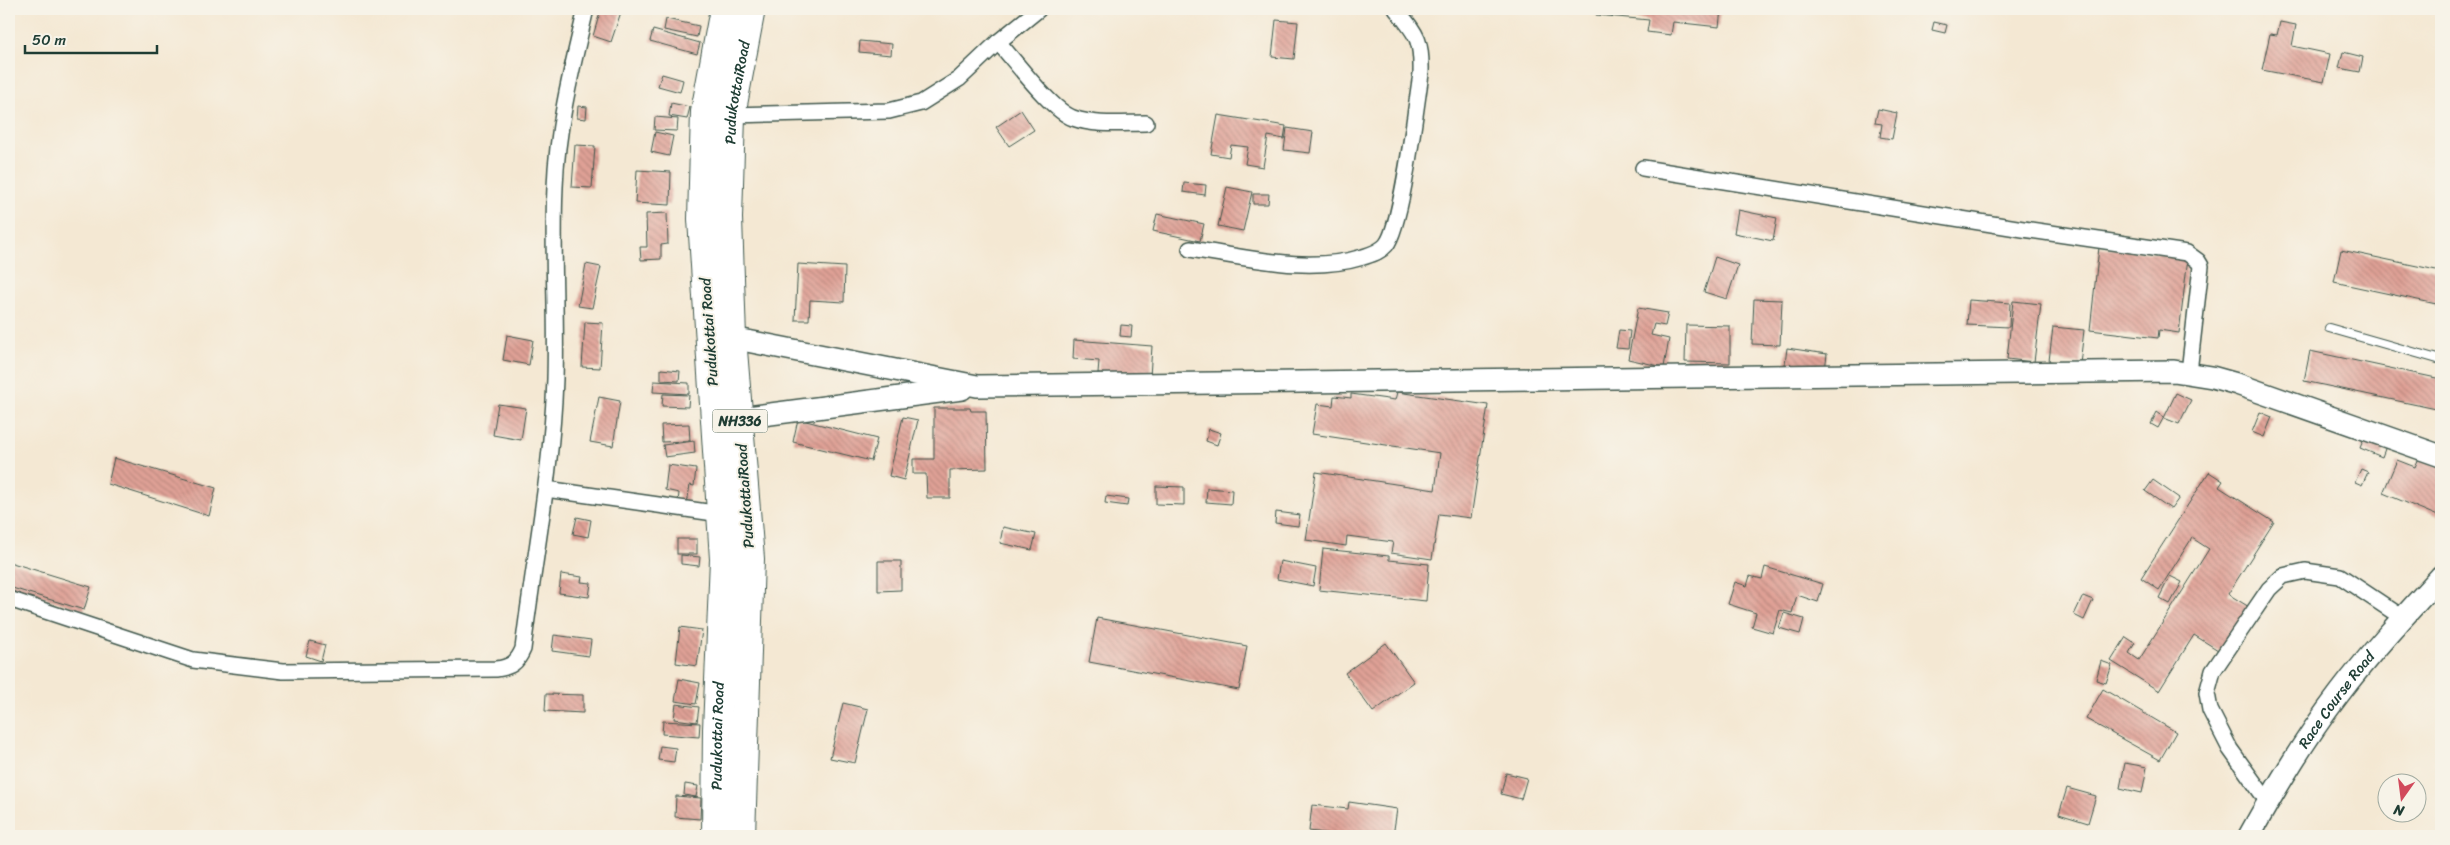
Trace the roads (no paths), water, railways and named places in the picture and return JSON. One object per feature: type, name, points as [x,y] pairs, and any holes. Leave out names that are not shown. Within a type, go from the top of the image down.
[{"type":"highway","name":"Pudukottai Road","points":[[716,836],[717,729],[724,559],[702,219],[705,112],[724,9]]},
{"type":"highway","name":"PudukottaiRoad","points":[[741,836],[750,559],[732,338],[728,218],[731,115],[751,9]]},
{"type":"street","points":[[9,599],[192,660],[282,671],[510,667],[518,661],[523,649],[534,558],[546,489],[555,380],[555,186],[563,102],[586,9]]},
{"type":"street","points":[[731,115],[889,111],[921,103],[959,79],[998,42],[1039,9]]},
{"type":"street","points":[[1190,249],[1296,265],[1342,263],[1379,252],[1387,244],[1392,236],[1402,194],[1421,74],[1421,54],[1418,35],[1396,9]]},
{"type":"street","points":[[998,42],[1058,109],[1073,118],[1090,122],[1146,123]]},
{"type":"street","points":[[1643,168],[2023,229],[2187,253],[2198,261],[2201,266],[2189,372]]},
{"type":"street","points":[[732,338],[977,386]]},
{"type":"street","points":[[740,418],[977,386],[2127,371],[2189,372],[2237,384],[2441,456]]},
{"type":"street","points":[[546,489],[721,514]]},
{"type":"street","points":[[2268,802],[2230,748],[2210,710],[2207,693],[2213,671],[2269,589],[2283,576],[2305,571],[2340,576],[2403,618]]},
{"type":"street","name":"Race Course Road","points":[[2249,836],[2268,802],[2338,695],[2441,576]]},
{"type":"lane","points":[[2329,328],[2441,360]]}]
